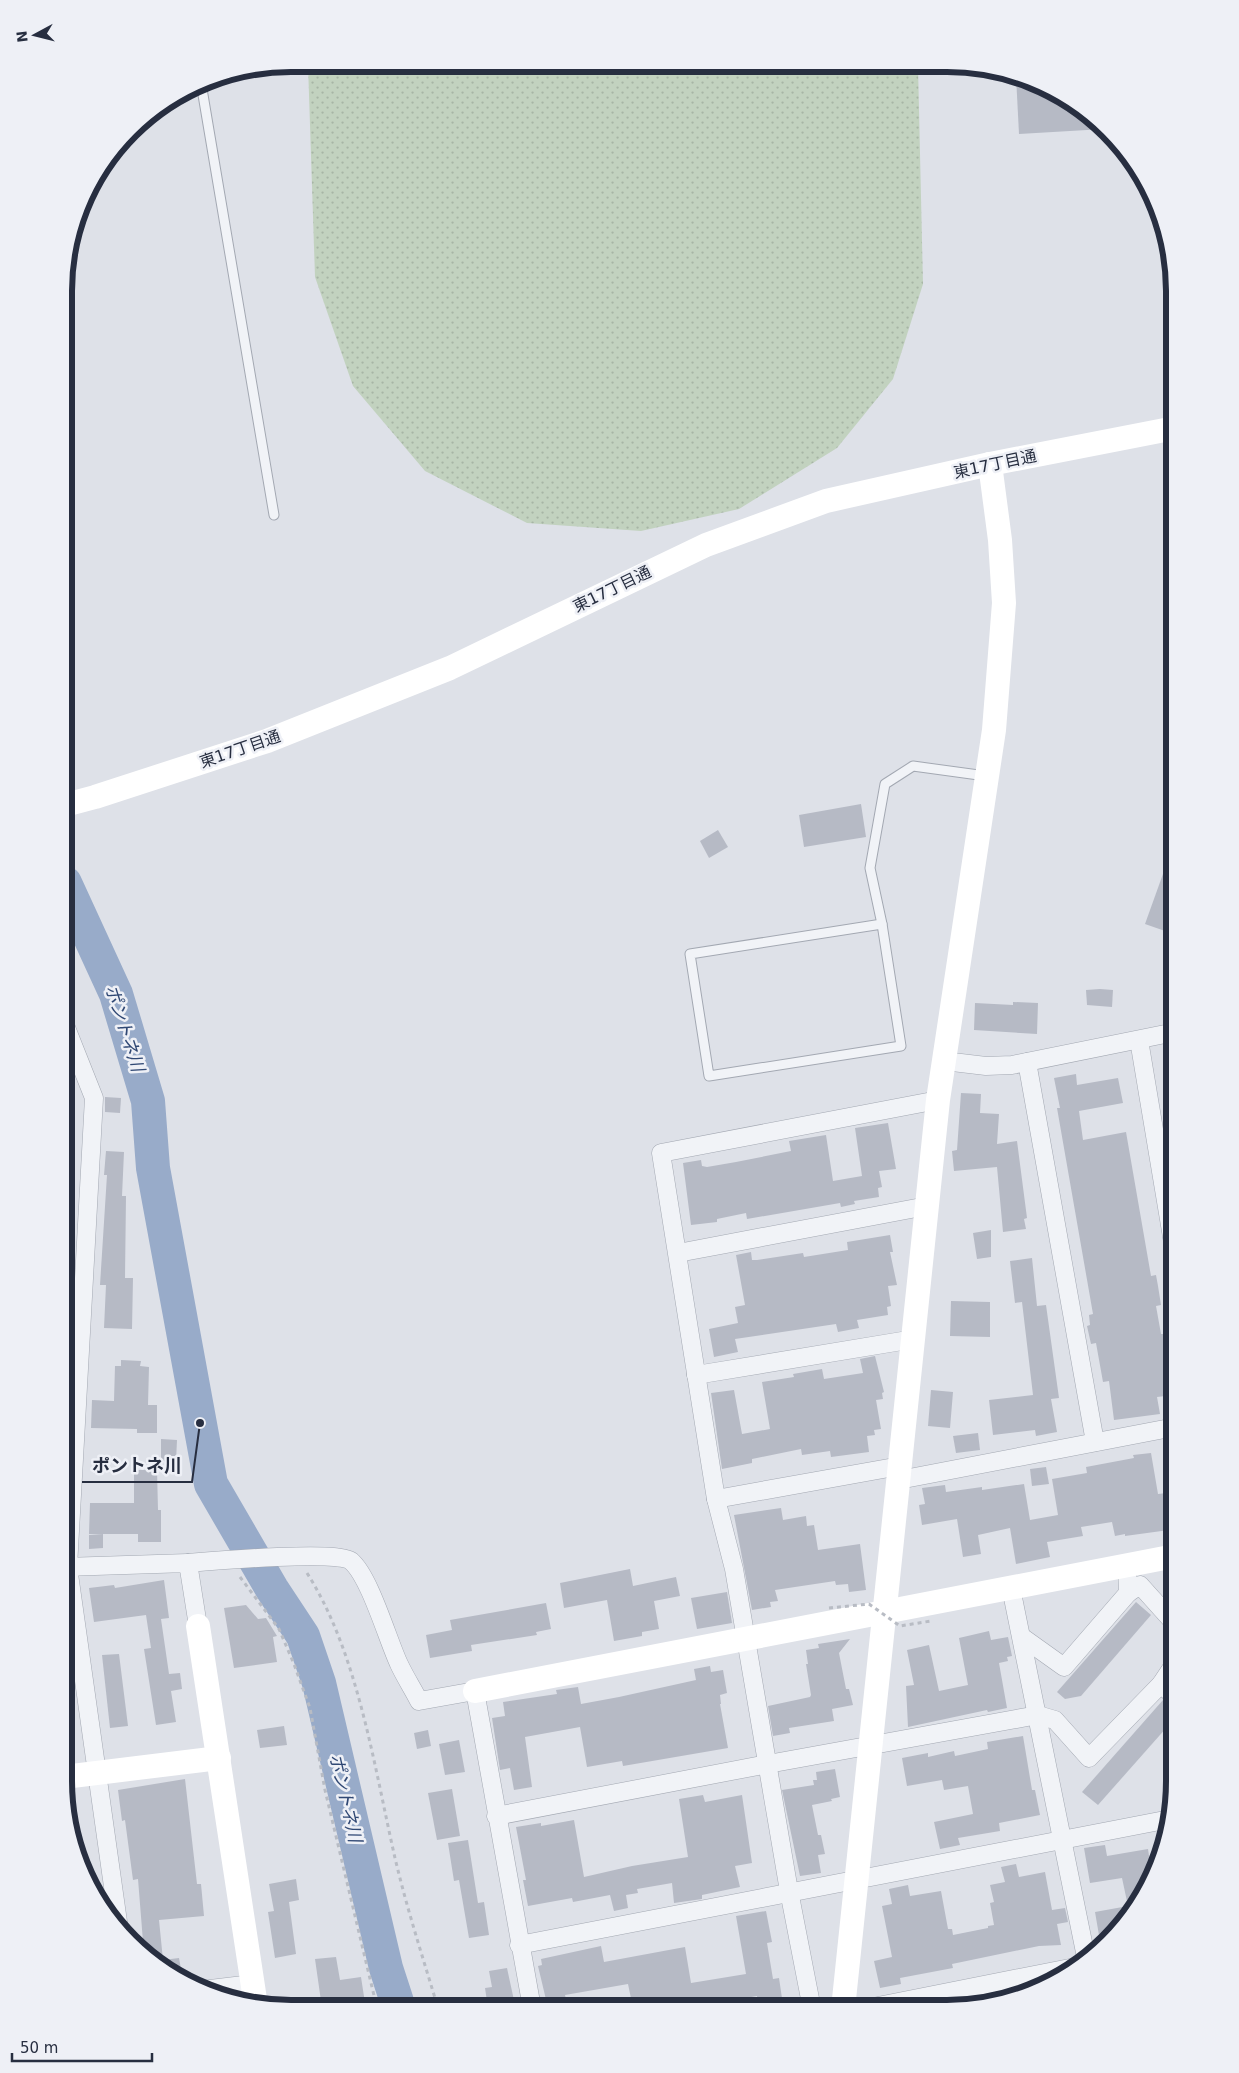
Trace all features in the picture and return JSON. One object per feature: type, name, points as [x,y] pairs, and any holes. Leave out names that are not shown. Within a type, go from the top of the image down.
[{"type":"street","name":"東17丁目通","points":[[72,803],[267,741],[450,668],[706,545],[826,501],[990,464],[1166,430]]},
{"type":"street","points":[[844,2000],[938,1100],[994,730],[1004,603],[1000,540],[990,464]]},
{"type":"street","points":[[944,1061],[986,1066],[1027,1062],[1166,1034]]},
{"type":"street","points":[[1139,1040],[1166,1201]]},
{"type":"street","points":[[72,1043],[94,1098],[73,1306],[72,1343]]},
{"type":"street","points":[[1027,1062],[1095,1442]]},
{"type":"street","points":[[810,2000],[789,1891],[734,1569],[716,1499],[661,1153],[938,1100]]},
{"type":"street","points":[[678,1253],[927,1206]]},
{"type":"street","points":[[696,1375],[914,1339]]},
{"type":"street","points":[[716,1499],[899,1473],[1095,1442],[1166,1429]]},
{"type":"street","points":[[72,1567],[292,1558],[339,1557],[351,1560],[366,1584],[399,1665],[419,1701],[1166,1558]]},
{"type":"street","points":[[188,1563],[254,1995],[236,1993]]},
{"type":"street","points":[[1127,1566],[1128,1593]]},
{"type":"street","points":[[1022,1637],[1064,1668],[1128,1593],[1140,1585],[1166,1614]]},
{"type":"street","points":[[1012,1588],[1085,1952]]},
{"type":"street","points":[[72,1607],[117,1913]]},
{"type":"street","points":[[496,1816],[1038,1715],[1055,1720],[1089,1758],[1161,1684],[1166,1676]]},
{"type":"street","points":[[1161,1684],[1166,1689]]},
{"type":"street","points":[[475,1691],[530,2000]]},
{"type":"street","points":[[72,1776],[219,1758]]},
{"type":"street","points":[[520,1945],[789,1891],[1163,1820]]},
{"type":"street","points":[[908,2000],[1058,1970]]},
{"type":"lane","points":[[203,91],[274,515]]},
{"type":"lane","points":[[882,924],[690,954],[709,1076],[901,1046],[882,924],[870,868],[885,784],[913,766],[988,776]]},
{"type":"path","points":[[292,1558],[321,1595],[340,1639],[370,1738],[409,1916],[435,2000]]},
{"type":"path","points":[[232,1560],[279,1629],[310,1708],[327,1800],[375,2000]]},
{"type":"path","points":[[829,1608],[869,1604],[900,1626],[931,1621]]},
{"type":"green space","points":[[308,72],[918,72],[923,284],[893,379],[837,448],[739,509],[641,531],[527,523],[425,471],[353,386],[315,277]]},
{"type":"building","points":[[1016,84],[1044,95],[1069,109],[1095,130],[1019,134]]},
{"type":"building","points":[[861,804],[866,837],[804,847],[799,815]]},
{"type":"building","points":[[718,830],[728,847],[709,858],[700,841]]},
{"type":"building","points":[[1166,866],[1165,931],[1145,924]]},
{"type":"building","points":[[1086,990],[1113,990],[1112,1007],[1087,1005]]},
{"type":"building","points":[[1013,1002],[1038,1003],[1037,1034],[974,1030],[975,1003],[1013,1005]]},
{"type":"building","points":[[1076,1074],[1077,1085],[1118,1078],[1123,1103],[1079,1111],[1083,1140],[1126,1132],[1151,1276],[1156,1275],[1158,1286],[1161,1305],[1156,1306],[1161,1334],[1166,1334],[1166,1396],[1157,1397],[1160,1414],[1114,1420],[1109,1381],[1103,1382],[1096,1343],[1091,1344],[1087,1326],[1090,1325],[1089,1315],[1093,1314],[1057,1108],[1060,1108],[1054,1078]]},
{"type":"building","points":[[961,1093],[981,1094],[980,1113],[999,1114],[997,1144],[1017,1141],[1027,1218],[1024,1219],[1026,1229],[1003,1232],[997,1167],[954,1171],[952,1151],[957,1150]]},
{"type":"building","points":[[105,1097],[121,1098],[120,1113],[105,1112]]},
{"type":"building","points":[[888,1123],[896,1169],[879,1171],[882,1187],[878,1188],[879,1197],[854,1201],[855,1204],[841,1207],[840,1203],[747,1219],[746,1213],[717,1219],[717,1222],[691,1225],[683,1163],[701,1160],[702,1166],[707,1167],[736,1162],[791,1151],[789,1141],[826,1135],[833,1181],[862,1176],[855,1128]]},
{"type":"building","points":[[106,1151],[124,1152],[122,1196],[126,1196],[125,1278],[133,1278],[132,1329],[104,1328],[106,1285],[100,1285],[107,1175],[104,1175]]},
{"type":"building","points":[[991,1230],[991,1257],[977,1259],[973,1233]]},
{"type":"building","points":[[890,1235],[893,1252],[890,1252],[897,1285],[888,1286],[891,1306],[887,1307],[888,1315],[857,1320],[859,1328],[838,1332],[836,1324],[735,1339],[738,1352],[714,1357],[709,1329],[738,1323],[735,1307],[745,1305],[736,1255],[751,1252],[752,1260],[803,1253],[804,1257],[848,1250],[847,1242]]},
{"type":"building","points":[[1032,1258],[1037,1306],[1046,1305],[1059,1398],[1051,1399],[1057,1432],[1036,1436],[1035,1430],[993,1435],[989,1400],[1033,1395],[1022,1302],[1015,1303],[1010,1261]]},
{"type":"building","points":[[951,1301],[990,1302],[990,1337],[950,1336]]},
{"type":"building","points":[[875,1356],[884,1392],[882,1393],[883,1399],[876,1400],[881,1429],[874,1430],[875,1435],[867,1436],[869,1452],[831,1457],[830,1451],[802,1455],[801,1449],[752,1459],[752,1463],[722,1469],[711,1393],[734,1390],[742,1434],[770,1429],[762,1382],[794,1377],[793,1374],[822,1369],[824,1379],[863,1373],[860,1359]]},
{"type":"building","points":[[121,1360],[141,1361],[140,1366],[149,1367],[148,1405],[157,1405],[157,1433],[137,1433],[137,1429],[91,1428],[92,1400],[114,1401],[115,1366],[121,1366]]},
{"type":"building","points":[[931,1390],[953,1392],[950,1428],[928,1426]]},
{"type":"building","points":[[978,1433],[980,1450],[956,1453],[953,1436]]},
{"type":"building","points":[[161,1439],[177,1440],[176,1462],[161,1461]]},
{"type":"building","points":[[1151,1453],[1158,1494],[1166,1493],[1166,1530],[1115,1536],[1112,1522],[1081,1527],[1083,1536],[1047,1542],[1050,1557],[1016,1564],[1010,1528],[978,1535],[981,1554],[963,1557],[957,1519],[922,1525],[919,1505],[925,1504],[922,1488],[945,1485],[946,1492],[982,1487],[982,1490],[1024,1484],[1030,1520],[1058,1515],[1052,1479],[1087,1473],[1086,1467],[1134,1458],[1133,1455]]},
{"type":"building","points":[[1046,1467],[1049,1484],[1032,1486],[1030,1469]]},
{"type":"building","points":[[134,1470],[157,1470],[158,1510],[161,1510],[161,1542],[138,1542],[138,1534],[89,1534],[90,1503],[134,1503]]},
{"type":"building","points":[[781,1508],[783,1520],[806,1516],[807,1526],[814,1525],[818,1550],[860,1544],[866,1590],[849,1592],[848,1584],[836,1585],[835,1581],[775,1590],[778,1601],[770,1602],[771,1607],[752,1610],[734,1515]]},
{"type":"building","points":[[103,1534],[103,1548],[89,1549],[89,1535]]},
{"type":"building","points":[[630,1569],[633,1586],[676,1577],[680,1596],[654,1601],[659,1629],[642,1632],[642,1636],[614,1641],[607,1600],[564,1608],[560,1583]]},
{"type":"building","points":[[164,1580],[169,1618],[161,1619],[169,1674],[180,1673],[182,1689],[171,1691],[176,1722],[156,1725],[144,1649],[151,1648],[146,1615],[94,1622],[89,1588],[114,1585],[115,1588]]},
{"type":"building","points":[[727,1592],[732,1623],[697,1629],[691,1598]]},
{"type":"building","points":[[1136,1602],[1151,1615],[1081,1696],[1065,1699],[1057,1692]]},
{"type":"building","points":[[546,1603],[551,1629],[536,1632],[537,1635],[471,1645],[472,1651],[430,1658],[426,1635],[452,1630],[450,1620]]},
{"type":"building","points":[[246,1605],[258,1619],[266,1618],[277,1636],[273,1637],[277,1662],[234,1668],[224,1608]]},
{"type":"building","points":[[989,1631],[991,1640],[1008,1637],[1012,1656],[1007,1657],[1008,1661],[999,1663],[1007,1708],[988,1712],[987,1710],[908,1727],[906,1686],[914,1685],[907,1650],[929,1645],[939,1691],[968,1685],[959,1638]]},
{"type":"building","points":[[850,1639],[839,1653],[846,1689],[849,1689],[853,1705],[832,1709],[834,1721],[789,1728],[790,1733],[773,1736],[768,1706],[810,1697],[811,1695],[806,1664],[808,1664],[806,1650],[819,1648],[818,1644]]},
{"type":"building","points":[[119,1654],[128,1726],[110,1728],[102,1655]]},
{"type":"building","points":[[710,1666],[711,1672],[723,1670],[727,1693],[720,1695],[720,1704],[728,1748],[623,1766],[622,1761],[587,1767],[580,1727],[525,1737],[532,1787],[514,1790],[510,1768],[500,1770],[492,1718],[505,1716],[503,1702],[557,1694],[556,1690],[578,1687],[581,1704],[696,1680],[694,1669]]},
{"type":"building","points":[[1163,1700],[1166,1702],[1166,1728],[1098,1805],[1082,1792]]},
{"type":"building","points":[[284,1726],[287,1745],[260,1748],[257,1730]]},
{"type":"building","points":[[428,1730],[431,1746],[417,1749],[414,1733]]},
{"type":"building","points":[[1023,1736],[1032,1790],[1035,1790],[1040,1815],[999,1823],[1000,1831],[958,1838],[960,1845],[940,1849],[934,1822],[973,1814],[968,1786],[944,1790],[942,1780],[907,1786],[902,1758],[928,1753],[928,1757],[954,1751],[955,1756],[988,1749],[987,1742]]},
{"type":"building","points":[[459,1740],[465,1772],[445,1775],[439,1744]]},
{"type":"building","points":[[835,1769],[840,1797],[831,1799],[832,1801],[812,1805],[818,1835],[821,1835],[825,1854],[818,1855],[821,1873],[800,1876],[782,1790],[814,1785],[813,1780],[817,1780],[816,1772]]},
{"type":"building","points":[[185,1779],[197,1884],[201,1884],[204,1916],[159,1920],[163,1959],[143,1942],[138,1879],[133,1880],[125,1820],[122,1821],[118,1790]]},
{"type":"building","points":[[452,1789],[460,1836],[437,1840],[428,1793]]},
{"type":"building","points":[[703,1795],[705,1802],[742,1795],[752,1863],[735,1866],[740,1887],[702,1895],[702,1899],[674,1903],[672,1883],[637,1889],[638,1893],[626,1895],[628,1908],[614,1911],[610,1895],[573,1902],[572,1898],[528,1906],[523,1880],[526,1880],[516,1827],[541,1823],[541,1826],[574,1820],[584,1877],[632,1866],[688,1857],[679,1799]]},
{"type":"building","points":[[468,1840],[478,1903],[484,1902],[489,1935],[469,1938],[459,1880],[454,1881],[448,1843]]},
{"type":"building","points":[[1105,1845],[1107,1856],[1148,1849],[1150,1864],[1128,1906],[1122,1878],[1090,1883],[1084,1848]]},
{"type":"building","points":[[1016,1864],[1019,1877],[1045,1872],[1052,1910],[1065,1908],[1068,1922],[1057,1924],[1061,1945],[1039,1946],[952,1964],[953,1968],[900,1978],[901,1984],[880,1988],[874,1961],[892,1957],[882,1906],[892,1904],[889,1889],[908,1885],[910,1896],[941,1891],[948,1929],[952,1929],[953,1935],[994,1925],[990,1903],[994,1902],[990,1885],[1005,1882],[1001,1867]]},
{"type":"building","points":[[296,1879],[299,1900],[289,1902],[296,1954],[275,1958],[268,1912],[274,1911],[269,1884]]},
{"type":"building","points":[[1128,1906],[1100,1938],[1095,1912]]},
{"type":"building","points":[[766,1911],[772,1942],[767,1943],[773,1979],[779,1978],[782,2000],[758,2000],[757,1996],[734,2000],[631,2000],[628,1984],[565,1995],[566,2000],[546,2000],[538,1966],[542,1965],[541,1959],[601,1946],[604,1962],[685,1947],[691,1983],[746,1974],[736,1916]]},
{"type":"building","points":[[336,1957],[340,1980],[361,1977],[365,2000],[321,2000],[315,1959]]},
{"type":"building","points":[[179,1958],[181,1971],[164,1960]]},
{"type":"building","points":[[507,1968],[514,2000],[487,2000],[485,1988],[492,1987],[489,1971]]},
{"type":"waterway","name":"ポントネ川","points":[[72,898],[116,994],[148,1101],[153,1168],[211,1484],[272,1589],[303,1636],[319,1683],[386,1968],[396,2000]]},
{"type":"place","name":"ポントネ川","points":[[200,1423]]}]
